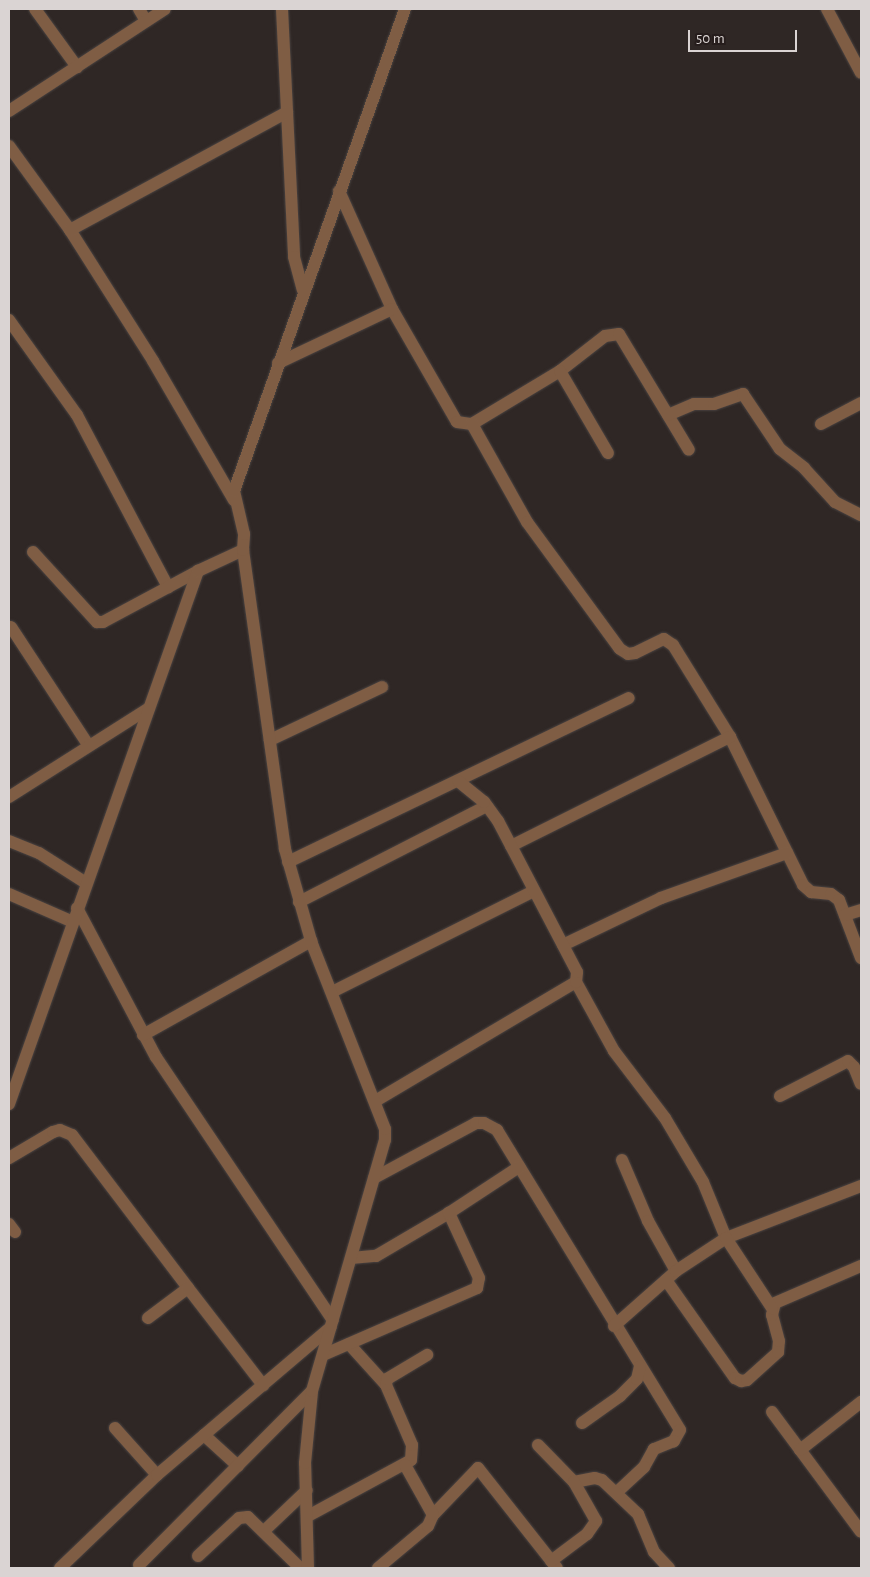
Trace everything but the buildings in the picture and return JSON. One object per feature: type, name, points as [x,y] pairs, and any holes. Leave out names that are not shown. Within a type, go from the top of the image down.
[{"type":"street","points":[[35,9],[77,67]]},
{"type":"street","points":[[139,9],[146,21]]},
{"type":"street","points":[[9,111],[165,9]]},
{"type":"street","points":[[282,9],[294,257],[303,290]]},
{"type":"street","points":[[234,501],[236,477],[405,9]]},
{"type":"street","points":[[827,9],[861,74]]},
{"type":"street","points":[[70,230],[287,112]]},
{"type":"street","points":[[11,154],[70,230],[153,361],[234,501],[244,534],[243,550],[288,862],[311,941],[376,1100],[385,1134],[312,1391],[307,1429],[308,1516],[306,1568]]},
{"type":"street","points":[[339,191],[392,309],[453,417],[464,425],[472,424],[560,370],[605,336],[619,334],[689,450]]},
{"type":"street","points":[[278,363],[392,309]]},
{"type":"street","points":[[9,320],[77,415],[168,586]]},
{"type":"street","points":[[560,370],[608,453]]},
{"type":"street","points":[[668,415],[694,404],[714,404],[744,394],[780,449],[804,468],[836,502],[861,515]]},
{"type":"street","points":[[821,424],[861,402]]},
{"type":"street","points":[[472,424],[528,522],[620,649],[628,654],[657,640],[669,640],[730,737],[787,853],[807,889],[836,896],[845,914],[861,958]]},
{"type":"street","points":[[33,552],[96,622],[103,622],[168,586],[243,550]]},
{"type":"street","points":[[9,1104],[198,571]]},
{"type":"street","points":[[11,627],[89,746]]},
{"type":"street","points":[[270,740],[382,687]]},
{"type":"street","points":[[288,862],[629,698]]},
{"type":"street","points":[[9,797],[149,708]]},
{"type":"street","points":[[511,846],[730,737]]},
{"type":"street","points":[[458,781],[487,806],[511,846],[577,972],[576,982],[614,1051],[666,1118],[703,1182],[726,1238],[772,1308],[779,1341],[778,1352],[747,1380],[741,1381],[735,1378],[666,1280]]},
{"type":"street","points":[[299,902],[487,806]]},
{"type":"street","points":[[9,842],[39,853],[86,883]]},
{"type":"street","points":[[563,946],[661,898],[787,853]]},
{"type":"street","points":[[332,992],[534,891]]},
{"type":"street","points":[[9,894],[73,922]]},
{"type":"street","points":[[78,908],[143,1035],[332,1324]]},
{"type":"street","points":[[845,914],[861,910]]},
{"type":"street","points":[[143,1035],[311,941]]},
{"type":"street","points":[[376,1100],[576,982]]},
{"type":"street","points":[[780,1096],[848,1061],[854,1066],[861,1084]]},
{"type":"street","points":[[374,1178],[476,1124],[484,1122],[497,1130],[680,1433],[674,1441],[654,1449],[644,1467],[616,1493]]},
{"type":"street","points":[[9,1158],[53,1132],[60,1130],[72,1135],[264,1385]]},
{"type":"street","points":[[622,1160],[646,1216],[676,1271]]},
{"type":"street","points":[[351,1258],[376,1256],[449,1213],[519,1167]]},
{"type":"street","points":[[614,1326],[676,1271],[726,1238],[861,1186]]},
{"type":"street","points":[[323,1355],[477,1288],[479,1278],[449,1213]]},
{"type":"street","points":[[772,1308],[781,1298],[861,1266]]},
{"type":"street","points":[[148,1318],[188,1288]]},
{"type":"street","points":[[60,1568],[157,1475],[264,1385],[332,1324]]},
{"type":"street","points":[[308,1516],[405,1465],[413,1452],[412,1445],[386,1385],[349,1344]]},
{"type":"street","points":[[386,1385],[387,1379],[395,1371],[427,1356]]},
{"type":"street","points":[[582,1423],[620,1396],[637,1379],[640,1366]]},
{"type":"street","points":[[139,1565],[312,1391]]},
{"type":"street","points":[[800,1450],[861,1402]]},
{"type":"street","points":[[772,1412],[861,1532]]},
{"type":"street","points":[[115,1428],[157,1475]]},
{"type":"street","points":[[204,1435],[238,1466]]},
{"type":"street","points":[[378,1568],[428,1526],[433,1516],[478,1468],[554,1564],[587,1534],[596,1521],[574,1482],[538,1445]]},
{"type":"street","points":[[405,1465],[433,1516]]},
{"type":"street","points":[[574,1482],[595,1478],[616,1493],[638,1514],[654,1552],[668,1568]]},
{"type":"street","points":[[264,1531],[307,1490]]},
{"type":"street","points":[[198,1556],[244,1516],[252,1519],[306,1568]]}]
